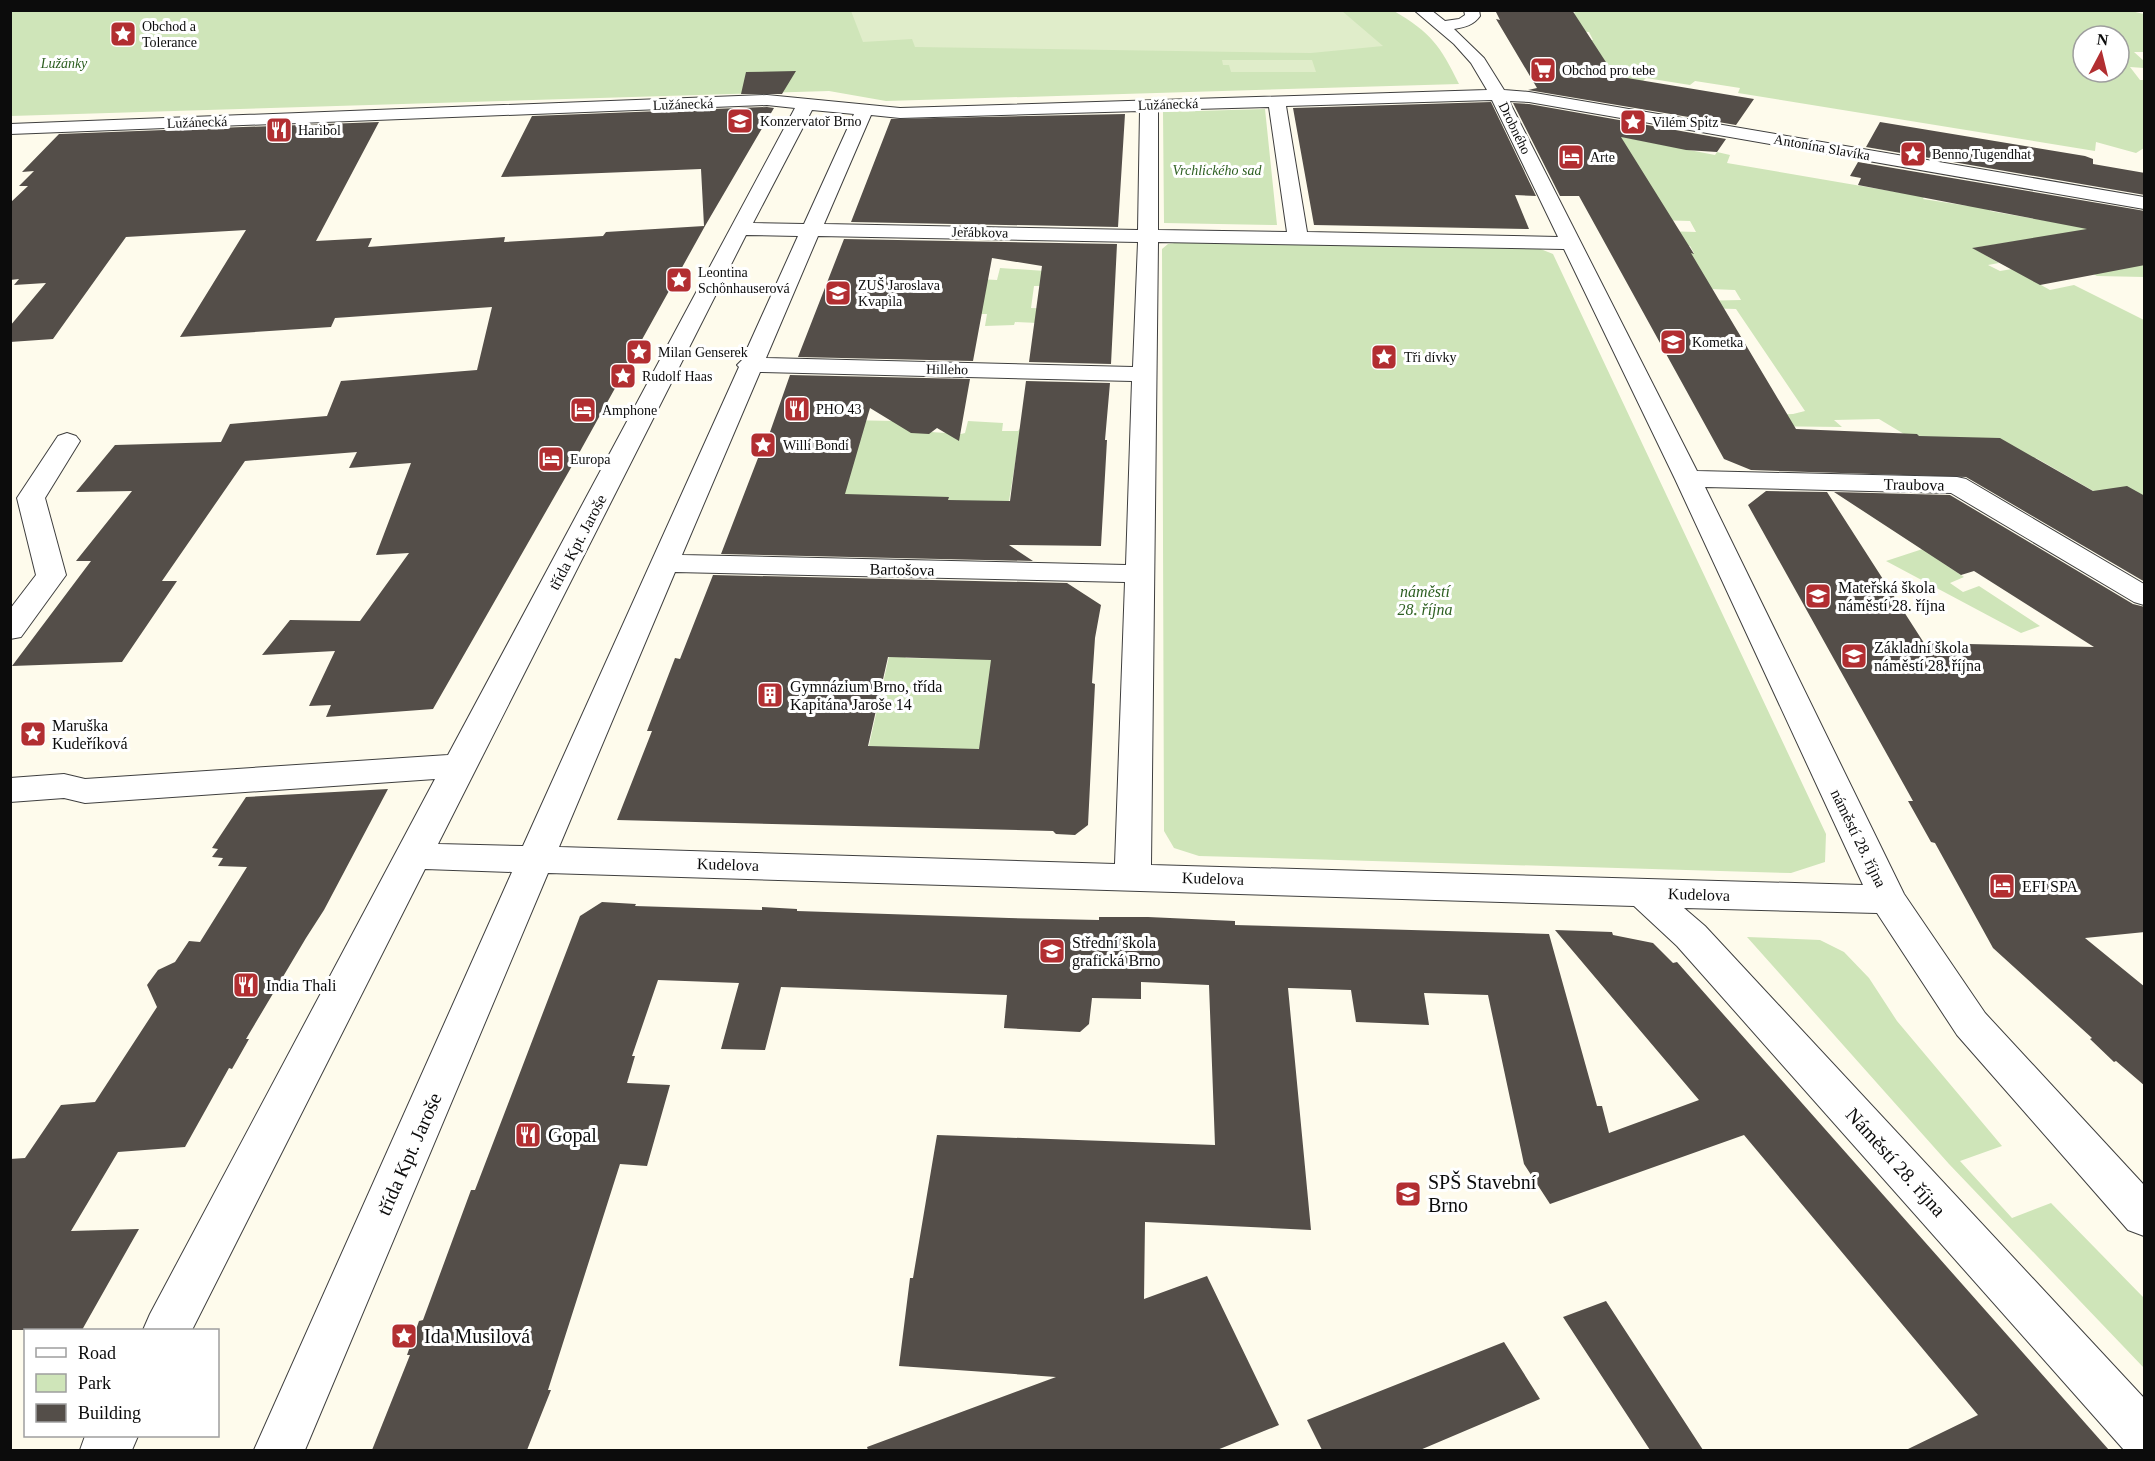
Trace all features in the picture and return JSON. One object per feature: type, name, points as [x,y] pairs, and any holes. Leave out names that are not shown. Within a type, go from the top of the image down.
[{"type":"street","name":"Drobného","points":[[1421,10],[1443,26],[1478,61],[1498,95],[1569,243]]},
{"type":"street","points":[[1443,26],[1463,23],[1473,16],[1471,10]]},
{"type":"street","name":"Lužánecká","points":[[10,129],[755,101],[900,112],[1498,95]]},
{"type":"street","name":"Antonína Slavíka","points":[[1498,95],[1541,99],[2145,203]]},
{"type":"street","points":[[1277,101],[1298,237]]},
{"type":"street","name":"třída Kpt. Jaroše","points":[[168,1329],[807,104]]},
{"type":"street","points":[[1133,875],[1149,105]]},
{"type":"street","name":"třída Kpt. Jaroše","points":[[279,1450],[538,858],[749,365],[864,111]]},
{"type":"street","points":[[741,229],[812,229]]},
{"type":"street","name":"Jeřábkova","points":[[812,229],[1148,234]]},
{"type":"street","points":[[1148,234],[1569,243]]},
{"type":"street","name":"náměstí 28. října","points":[[1569,243],[1688,479],[1888,900]]},
{"type":"street","name":"Hilleho","points":[[749,365],[1144,374]]},
{"type":"street","points":[[10,630],[51,575],[31,498],[67,441]]},
{"type":"street","name":"Traubova","points":[[1688,479],[1957,485],[2145,596]]},
{"type":"street","name":"Bartošova","points":[[665,563],[1139,574]]},
{"type":"street","points":[[10,790],[64,786],[85,791],[460,766]]},
{"type":"street","points":[[414,856],[538,858]]},
{"type":"street","name":"Kudelova","points":[[538,858],[1888,900]]},
{"type":"street","name":"Náměstí 28. října","points":[[1643,893],[1691,936],[2145,1435]]},
{"type":"street","name":"Náměstí 28. října","points":[[1888,900],[1971,1024],[2145,1216]]},
{"type":"green space","points":[[1573,10],[2131,11],[2144,14],[2144,52],[2134,52],[2144,61],[2144,68],[2131,67],[2131,24],[2071,24],[2071,84],[2131,84],[2131,68],[2140,80],[2144,80],[2144,148],[2136,153],[2096,142],[2095,151],[1738,93],[1740,88],[1695,81],[1690,85],[1646,78],[1640,84],[1617,79],[1620,75],[1604,69],[1587,40],[1593,40],[1589,32],[1563,31],[1553,14],[1575,13]]},
{"type":"green space","name":"Lužánky","points":[[10,11],[1394,11],[1426,33],[1446,59],[1459,84],[886,101],[829,91],[11,116]]},
{"type":"green space","points":[[851,11],[1342,11],[1383,46],[1311,53],[915,47],[912,39],[863,42]]},
{"type":"green space","points":[[1222,60],[1312,60],[1316,72],[1231,72],[1229,65],[1223,65]]},
{"type":"green space","name":"Vrchlického sad","points":[[1265,109],[1277,225],[1164,223],[1163,112]]},
{"type":"green space","points":[[1592,131],[1715,155],[1717,152],[1730,155],[1727,163],[1902,193],[1926,193],[1923,199],[1968,206],[1991,204],[1990,211],[2144,238],[2144,277],[2097,276],[2031,239],[1973,248],[1999,263],[1988,265],[2000,271],[2012,269],[2050,290],[2074,285],[2144,320],[2144,520],[2036,458],[2018,463],[1919,437],[1917,434],[1904,434],[1879,419],[1834,420],[1842,427],[1760,426],[1773,415],[1805,411],[1736,309],[1698,308],[1694,301],[1741,300],[1735,290],[1710,289],[1686,253],[1694,253],[1690,246],[1671,246],[1663,231],[1696,232],[1690,221],[1654,220]]},
{"type":"green space","name":"náměstí 28. října","points":[[1181,242],[1538,248],[1553,254],[1826,834],[1825,862],[1791,873],[1199,856],[1174,848],[1164,831],[1162,249],[1168,244]]},
{"type":"green space","points":[[1000,268],[1060,272],[1066,286],[1034,286],[1031,308],[1064,309],[1038,323],[1015,322],[1014,325],[985,326],[987,314],[970,314],[979,279],[997,280]]},
{"type":"green space","points":[[844,420],[896,421],[912,433],[961,434],[965,433],[968,421],[1003,423],[1002,431],[1018,431],[1021,427],[1009,501],[947,504],[948,497],[811,497]]},
{"type":"green space","points":[[1944,542],[1940,561],[1964,577],[1950,583],[1963,592],[1979,586],[2040,626],[2021,633],[1886,561]]},
{"type":"green space","points":[[892,643],[906,658],[959,659],[1015,646],[1000,767],[865,763]]},
{"type":"green space","points":[[1747,937],[1820,940],[1844,952],[1869,978],[1897,1021],[2002,1146],[1960,1161],[2012,1218],[2051,1203],[2144,1298],[2144,1368],[1949,1164]]},
{"type":"building","points":[[1495,10],[1572,10],[1615,76],[1754,99],[1736,125],[1528,90],[1537,88],[1496,19],[1500,20]]},
{"type":"building","points":[[796,71],[782,94],[741,94],[746,72]]},
{"type":"building","points":[[1491,102],[1536,196],[1515,195],[1529,229],[1314,225],[1293,108]]},
{"type":"building","points":[[1513,103],[1726,139],[1717,152],[1686,150],[1621,137],[1694,254],[1691,253],[1796,429],[2000,438],[2093,491],[2127,486],[2145,496],[2145,582],[1966,477],[1751,470],[1724,459],[1579,196],[1560,196]]},
{"type":"building","points":[[774,108],[433,709],[326,717],[331,705],[309,706],[335,651],[262,655],[290,620],[360,621],[409,553],[376,555],[411,463],[349,468],[357,452],[245,461],[162,581],[177,581],[122,662],[12,666],[91,561],[76,561],[132,491],[76,492],[115,445],[221,442],[230,424],[327,416],[341,381],[477,370],[492,307],[335,318],[331,327],[180,337],[246,230],[126,237],[53,339],[10,342],[10,326],[46,283],[14,285],[19,279],[10,280],[10,203],[28,186],[19,186],[34,171],[22,172],[59,134],[379,122],[316,241],[372,238],[368,247],[505,237],[504,242],[603,236],[606,232],[704,226],[701,169],[501,177],[532,116]]},
{"type":"building","points":[[1125,114],[1118,227],[851,222],[891,119]]},
{"type":"building","points":[[1880,122],[2085,156],[2093,159],[2093,164],[2145,173],[2145,195],[1866,147]]},
{"type":"building","points":[[1858,162],[2145,211],[2145,265],[2040,285],[1972,248],[2087,229],[1858,185],[1861,178],[1850,176]]},
{"type":"building","points":[[844,239],[1117,244],[1111,364],[1029,362],[1042,266],[992,258],[973,361],[798,357]]},
{"type":"building","points":[[790,375],[970,379],[959,441],[937,428],[929,434],[911,433],[870,408],[845,494],[949,497],[948,500],[1010,501],[1026,381],[1110,383],[1105,440],[1107,440],[1101,546],[1009,545],[1033,561],[721,554],[768,432],[770,432]]},
{"type":"building","points":[[1766,491],[1827,492],[1924,643],[2094,647],[1974,571],[1961,575],[1834,492],[1950,495],[2133,604],[2145,607],[2145,932],[2085,938],[2145,987],[2145,1086],[2116,1061],[2114,1062],[2090,1039],[2092,1038],[1993,948],[1935,843],[1931,842],[1908,801],[1913,801],[1748,505]]},
{"type":"building","points":[[713,575],[1067,583],[1101,605],[1095,638],[1092,683],[1095,684],[1088,825],[1075,835],[1056,834],[1053,831],[617,820],[652,731],[647,731],[675,658],[680,659]],"holes":[[[888,657],[991,660],[979,749],[868,746]]]},
{"type":"building","points":[[388,789],[324,910],[246,1039],[249,1039],[232,1069],[229,1068],[185,1147],[118,1152],[71,1231],[139,1229],[83,1329],[10,1330],[10,1159],[25,1158],[61,1105],[95,1102],[157,1007],[147,985],[158,970],[175,962],[189,941],[200,942],[247,867],[218,866],[223,858],[212,857],[218,849],[212,848],[246,797]]},
{"type":"building","points":[[602,902],[636,904],[635,906],[762,910],[762,907],[797,909],[797,911],[1009,918],[1099,920],[1099,917],[1148,917],[1235,921],[1235,925],[1549,934],[1597,1106],[1602,1106],[1609,1133],[1699,1100],[1555,930],[1612,932],[1613,935],[1653,943],[1673,963],[1677,962],[2109,1450],[1906,1450],[1978,1415],[1744,1135],[1550,1204],[1524,1164],[1488,995],[1424,993],[1429,1025],[1356,1022],[1351,990],[1288,988],[1311,1230],[1145,1222],[1144,1299],[1207,1276],[1279,1425],[1217,1450],[868,1450],[867,1447],[1056,1377],[899,1366],[910,1278],[913,1278],[937,1135],[1215,1145],[1209,985],[1141,982],[1141,999],[1092,998],[1089,1024],[1080,1032],[1004,1028],[1007,995],[781,987],[765,1050],[721,1049],[739,983],[658,980],[632,1056],[635,1056],[627,1083],[670,1085],[647,1166],[620,1164],[548,1390],[551,1390],[527,1450],[372,1450],[410,1355],[407,1355],[419,1321],[423,1320],[471,1190],[475,1190],[580,916]]},
{"type":"building","points":[[1606,1301],[1703,1450],[1650,1450],[1563,1317]]},
{"type":"building","points":[[1504,1342],[1540,1399],[1420,1450],[1322,1450],[1307,1420]]},
{"type":"place","name":"Obchod a Tolerance","points":[[123,34]]},
{"type":"place","name":"Obchod pro tebe","points":[[1543,70]]},
{"type":"place","name":"Konzervatoř Brno","points":[[740,121]]},
{"type":"place","name":"Vilém Spitz","points":[[1633,122]]},
{"type":"place","name":"Haribol","points":[[279,130]]},
{"type":"place","name":"Benno Tugendhat","points":[[1913,154]]},
{"type":"place","name":"Arte","points":[[1571,157]]},
{"type":"place","name":"Leontina Schönhauserová","points":[[679,280]]},
{"type":"place","name":"ZUŠ Jaroslava Kvapila","points":[[838,293]]},
{"type":"place","name":"Kometka","points":[[1673,342]]},
{"type":"place","name":"Milan Genserek","points":[[639,352]]},
{"type":"place","name":"Tři dívky","points":[[1384,357]]},
{"type":"place","name":"Rudolf Haas","points":[[623,376]]},
{"type":"place","name":"PHO 43","points":[[797,409]]},
{"type":"place","name":"Amphone","points":[[583,410]]},
{"type":"place","name":"Willi Bondi","points":[[763,445]]},
{"type":"place","name":"Europa","points":[[551,459]]},
{"type":"place","name":"Mateřská škola náměstí 28. října","points":[[1818,596]]},
{"type":"place","name":"Základní škola náměstí 28. října","points":[[1854,656]]},
{"type":"place","name":"Gymnázium Brno, třída Kapitána Jaroše 14","points":[[770,695]]},
{"type":"place","name":"Maruška Kudeříková","points":[[33,734]]},
{"type":"place","name":"EFI SPA","points":[[2002,886]]},
{"type":"place","name":"Střední škola grafická Brno","points":[[1052,951]]},
{"type":"place","name":"India Thali","points":[[246,985]]},
{"type":"place","name":"Gopal","points":[[528,1135]]},
{"type":"place","name":"SPŠ Stavební Brno","points":[[1408,1194]]},
{"type":"place","name":"Ida Musilová","points":[[404,1336]]}]
